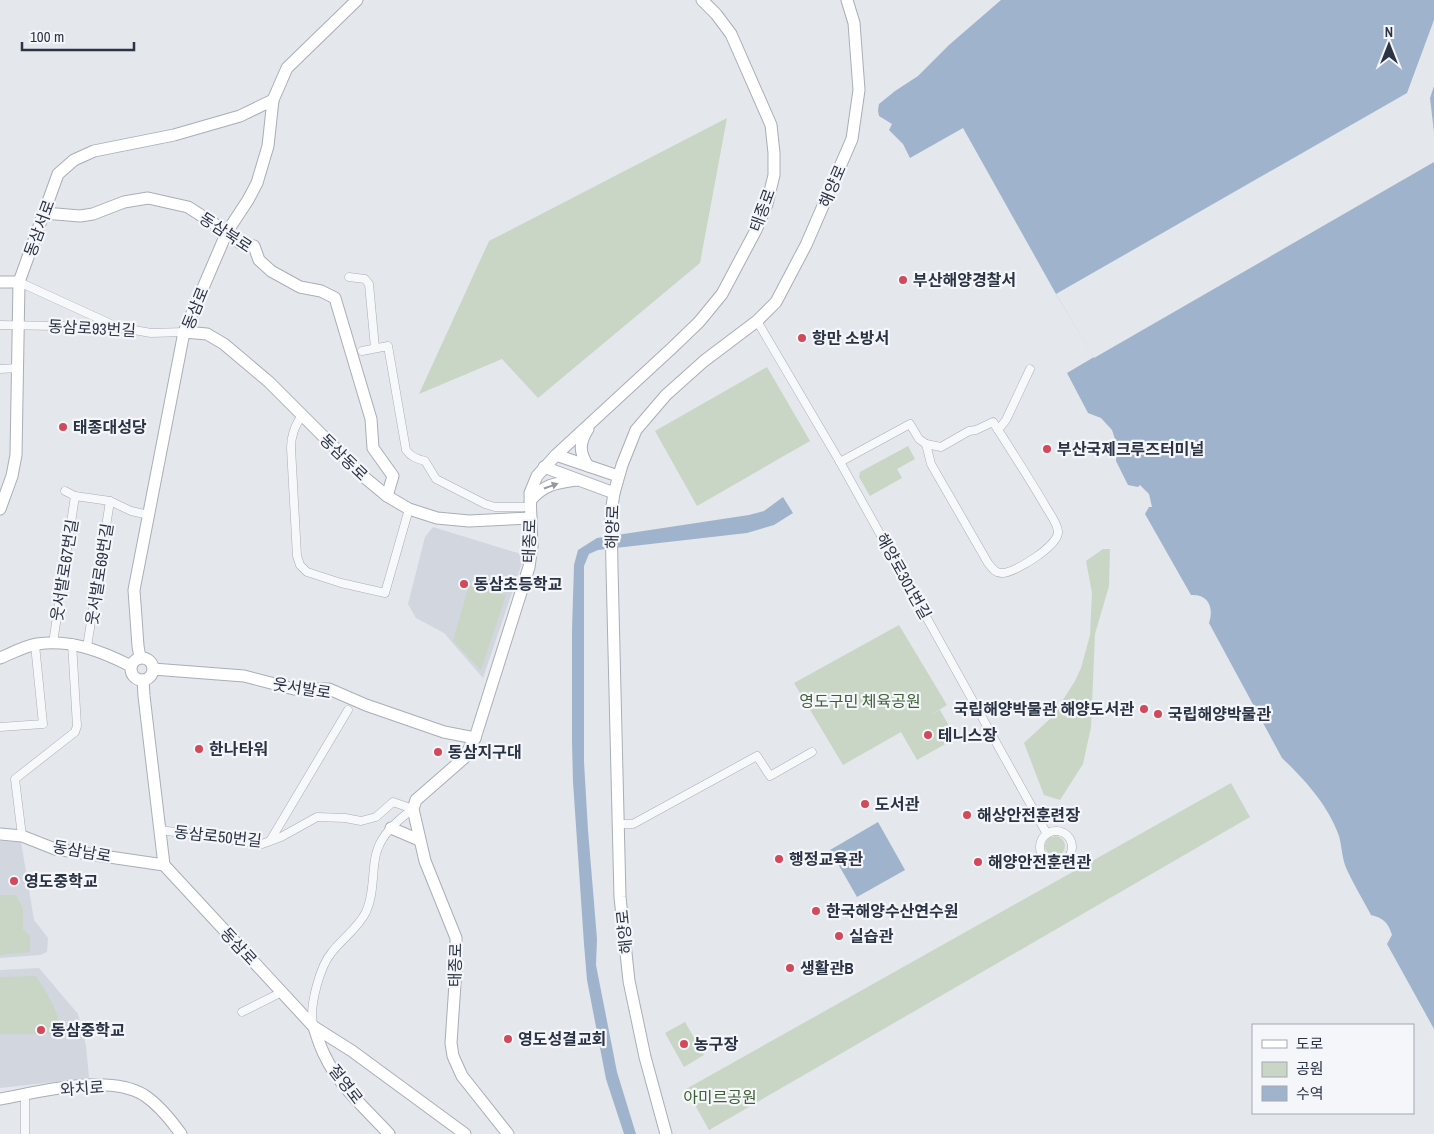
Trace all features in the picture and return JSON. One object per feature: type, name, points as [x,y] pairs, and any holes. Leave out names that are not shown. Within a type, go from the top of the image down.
[{"type":"main road","points":[[340,16],[347,0]]},
{"type":"main road","name":"동삼로","points":[[140,658],[134,590],[184,332],[227,232],[257,183],[268,146],[273,100],[287,68],[357,0]]},
{"type":"main road","name":"태종로","points":[[508,1134],[462,1076],[453,1056],[451,1043],[456,938],[428,870],[419,840],[413,808],[416,800],[464,758],[474,738],[529,567],[532,546],[530,493],[537,476],[556,455],[692,328],[722,294],[756,230],[767,204],[774,175],[771,125],[731,34],[716,14],[702,0]]},
{"type":"main road","name":"해양로","points":[[666,1134],[645,1057],[629,981],[620,897],[611,513],[614,493],[618,476],[636,430],[666,395],[704,362],[757,321],[776,302],[806,245],[852,140],[859,90],[854,23],[847,0]]},
{"type":"main road","name":"동삼서로","points":[[0,509],[12,476],[16,455],[19,282],[58,174],[74,160],[94,151],[174,135],[240,116],[273,100]]},
{"type":"main road","name":"동삼북로","points":[[44,213],[80,216],[93,214],[124,202],[148,198],[188,207],[227,232],[240,243],[254,246],[259,260],[270,271],[300,287],[321,291],[335,298],[371,420],[373,448],[393,476],[387,496]]},
{"type":"main road","points":[[0,282],[19,282]]},
{"type":"main road","name":"동삼동로","points":[[184,332],[207,334],[224,344],[270,382],[364,477],[387,496],[409,509],[437,518],[469,521],[530,509]]},
{"type":"main road","points":[[588,466],[582,457],[580,446],[589,426]]},
{"type":"main road","points":[[556,455],[618,476]]},
{"type":"main road","points":[[544,467],[614,493]]},
{"type":"main road","points":[[530,509],[538,492],[548,486],[580,480]]},
{"type":"main road","points":[[0,658],[35,645],[72,644],[87,647],[127,663],[140,658],[150,660],[153,669],[151,675],[143,680]]},
{"type":"main road","points":[[127,663],[138,646]]},
{"type":"main road","points":[[127,663],[134,677],[143,680]]},
{"type":"main road","name":"웃서발로","points":[[153,669],[235,675],[294,689],[329,690],[444,732],[474,738]]},
{"type":"main road","points":[[143,680],[164,865]]},
{"type":"main road","points":[[391,828],[419,840]]},
{"type":"main road","name":"동삼남로","points":[[0,834],[22,836],[55,849],[164,865]]},
{"type":"main road","name":"동삼로","points":[[164,865],[314,1027],[352,1051],[465,1134]]},
{"type":"main road","name":"절영로","points":[[314,1027],[325,1057],[331,1066],[347,1088],[389,1134]]},
{"type":"main road","name":"와치로","points":[[0,1099],[91,1084],[132,1090],[150,1100],[167,1116],[181,1134]]},
{"type":"street","points":[[349,278],[365,279],[369,284],[375,348]]},
{"type":"street","points":[[19,282],[117,327]]},
{"type":"street","name":"해양로301번길","points":[[757,321],[840,462],[1046,834]]},
{"type":"street","name":"동삼로93번길","points":[[0,324],[117,327],[150,333],[184,332]]},
{"type":"street","points":[[362,351],[388,346],[406,450],[409,455],[425,461],[436,479],[486,504],[494,507],[530,509]]},
{"type":"street","points":[[0,369],[18,368]]},
{"type":"street","points":[[998,430],[1006,420],[1030,369]]},
{"type":"street","points":[[302,415],[295,426],[291,438],[291,448],[297,556],[300,565],[307,572],[340,583],[385,593],[409,509]]},
{"type":"street","points":[[926,444],[931,464],[992,569],[1003,574],[1010,571],[1046,551],[1057,537],[1058,530],[1043,501],[993,422],[976,430],[969,431],[941,447],[931,464]]},
{"type":"street","points":[[840,462],[910,424],[919,439],[926,444],[941,447]]},
{"type":"street","points":[[65,491],[75,496],[110,501],[131,511],[149,515]]},
{"type":"street","name":"웃서발로67번길","points":[[52,644],[75,496]]},
{"type":"street","name":"웃서발로69번길","points":[[87,647],[110,501]]},
{"type":"street","points":[[22,836],[15,779],[75,732],[77,726],[72,644]]},
{"type":"street","points":[[0,727],[43,724],[35,645]]},
{"type":"street","points":[[270,841],[348,710]]},
{"type":"street","points":[[618,824],[633,824],[757,756],[770,776],[812,752]]},
{"type":"street","name":"동삼로50번길","points":[[160,830],[262,844],[281,838],[317,817],[361,821],[376,817],[393,802],[413,808]]},
{"type":"street","points":[[314,1027],[311,1015],[312,1005],[325,962],[331,952],[355,928],[366,912],[371,900],[378,847],[383,838],[400,818],[413,808]]},
{"type":"street","points":[[1062,832],[1070,839],[1071,854],[1064,862],[1053,864],[1043,858],[1039,848],[1040,842],[1046,834],[1062,832]]},
{"type":"street","points":[[242,1012],[282,992]]},
{"type":"street","points":[[25,1095],[25,1134]]},
{"type":"shaded area","name":"동삼초등학교","points":[[433,527],[521,554],[522,563],[483,678],[444,633],[416,618],[408,604],[425,537]]},
{"type":"shaded area","name":"영도중학교","points":[[0,841],[21,842],[34,920],[48,938],[47,952],[40,955],[0,958]]},
{"type":"shaded area","name":"동삼중학교","points":[[39,968],[78,1014],[86,1045],[89,1078],[0,1088],[0,970]]},
{"type":"green space","points":[[727,118],[700,263],[538,398],[502,359],[419,394],[489,241]]},
{"type":"green space","points":[[767,367],[810,441],[697,506],[655,431]]},
{"type":"green space","points":[[908,446],[915,459],[897,469],[902,478],[870,496],[859,477],[860,472]]},
{"type":"green space","points":[[1103,549],[1110,549],[1109,586],[1095,634],[1091,727],[1083,764],[1060,800],[1044,795],[1024,743],[1052,717],[1081,668],[1090,635],[1092,593],[1086,561]]},
{"type":"green space","points":[[469,585],[506,595],[481,670],[453,641]]},
{"type":"green space","name":"영도구민 체육공원","points":[[899,625],[947,705],[931,715],[940,710],[956,738],[917,760],[901,732],[843,765],[794,683]]},
{"type":"green space","name":"아미르공원","points":[[1231,783],[1250,817],[709,1130],[686,1089]]},
{"type":"green space","points":[[1055,836],[1062,839],[1065,846],[1062,853],[1055,856],[1048,853],[1045,846],[1048,839]]},
{"type":"green space","points":[[0,895],[16,895],[23,909],[23,929],[30,936],[30,952],[0,955]]},
{"type":"green space","points":[[36,976],[49,997],[60,1026],[61,1034],[0,1034],[0,977]]},
{"type":"green space","name":"농구장","points":[[685,1022],[704,1055],[684,1067],[665,1033]]},
{"type":"water","points":[[1001,0],[1434,0],[1434,1029],[1387,944],[1392,935],[1389,927],[1382,919],[1371,915],[1345,866],[1339,836],[1329,814],[1307,784],[1282,758],[1209,623],[1211,612],[1209,603],[1202,597],[1191,595],[1145,514],[1149,507],[1152,507],[1149,494],[1140,485],[1138,487],[1128,485],[1116,461],[1117,445],[1112,430],[1101,418],[1088,413],[1067,373],[1094,357],[1056,294],[963,128],[910,158],[903,144],[889,130],[892,124],[879,116],[879,104],[918,76],[949,45]]},
{"type":"water","points":[[783,497],[793,513],[774,525],[747,533],[598,550],[589,554],[584,566],[584,762],[597,939],[596,965],[617,1072],[636,1134],[624,1134],[606,1079],[587,980],[573,782],[572,630],[574,565],[578,550],[597,538],[749,515],[764,511]]},
{"type":"water","points":[[878,822],[905,870],[857,897],[830,850]]},
{"type":"pier","points":[[1434,20],[1434,86],[1430,98],[1434,132],[1434,162],[1094,358],[1056,294],[1407,93]]},
{"type":"place","name":"부산해양경찰서","points":[[903,280]]},
{"type":"place","name":"항만 소방서","points":[[802,338]]},
{"type":"place","name":"태종대성당","points":[[63,427]]},
{"type":"place","name":"부산국제크루즈터미널","points":[[1047,449]]},
{"type":"place","name":"동삼초등학교","points":[[464,584]]},
{"type":"place","name":"국립해양박물관 해양도서관","points":[[1144,709]]},
{"type":"place","name":"국립해양박물관","points":[[1158,714]]},
{"type":"place","name":"테니스장","points":[[928,735]]},
{"type":"place","name":"한나타워","points":[[199,749]]},
{"type":"place","name":"동삼지구대","points":[[438,752]]},
{"type":"place","name":"도서관","points":[[865,804]]},
{"type":"place","name":"해상안전훈련장","points":[[967,815]]},
{"type":"place","name":"행정교육관","points":[[779,859]]},
{"type":"place","name":"해양안전훈련관","points":[[978,862]]},
{"type":"place","name":"영도중학교","points":[[14,881]]},
{"type":"place","name":"한국해양수산연수원","points":[[816,911]]},
{"type":"place","name":"실습관","points":[[839,936]]},
{"type":"place","name":"생활관B","points":[[790,968]]},
{"type":"place","name":"동삼중학교","points":[[41,1030]]},
{"type":"place","name":"영도성결교회","points":[[508,1039]]},
{"type":"place","name":"농구장","points":[[684,1044]]}]
